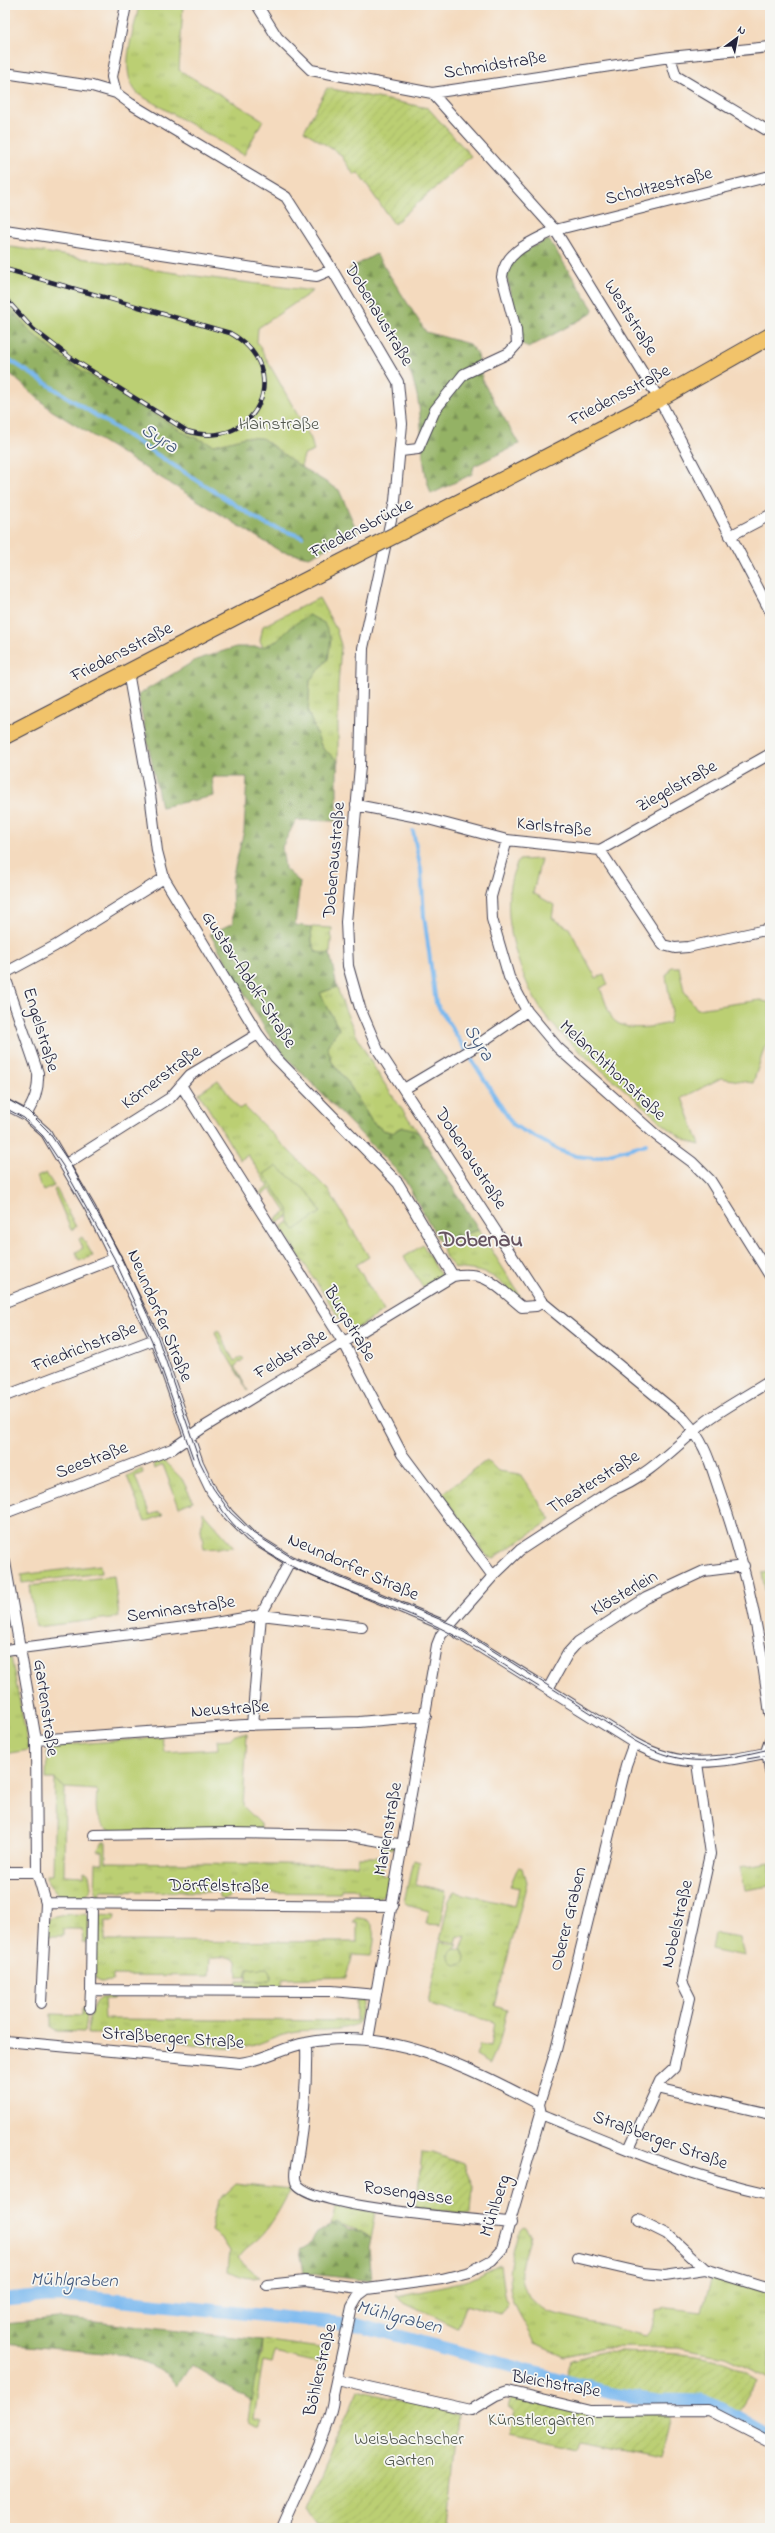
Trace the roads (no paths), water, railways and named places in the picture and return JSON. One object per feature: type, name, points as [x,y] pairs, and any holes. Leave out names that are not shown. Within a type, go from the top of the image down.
[{"type":"main road","name":"Friedensstraße","points":[[487,488],[660,399],[770,336]]},
{"type":"main road","name":"Friedensbrücke","points":[[256,606],[487,488]]},
{"type":"main road","name":"Friedensstraße","points":[[5,736],[256,606]]},
{"type":"street","points":[[116,93],[112,77],[126,5]]},
{"type":"street","name":"Schmidstraße","points":[[258,5],[277,37],[311,70],[432,93],[670,57],[770,47]]},
{"type":"street","points":[[670,57],[676,76],[770,132]]},
{"type":"street","name":"Dobenaustraße","points":[[5,73],[92,86],[116,93],[131,104],[286,198],[398,382],[402,404],[401,451],[395,501],[363,648],[356,805],[346,922],[348,966],[360,1008],[378,1050],[542,1302],[684,1419],[703,1442],[744,1566],[759,1631],[770,1714]]},
{"type":"street","name":"Weststraße","points":[[432,93],[555,230],[660,399],[770,611]]},
{"type":"street","name":"Scholtzestraße","points":[[401,451],[418,449],[435,410],[464,374],[509,353],[517,344],[516,330],[502,277],[503,270],[509,257],[555,230],[770,176]]},
{"type":"street","points":[[5,230],[273,271],[317,276],[331,270]]},
{"type":"street","points":[[730,536],[770,516]]},
{"type":"street","name":"Gustav-Adolf-Straße","points":[[128,672],[150,794],[157,851],[164,878],[258,1034],[275,1057],[398,1183],[453,1276]]},
{"type":"street","name":"Ziegelstraße","points":[[600,850],[770,754]]},
{"type":"street","name":"Karlstraße","points":[[356,805],[428,820],[507,840],[600,850],[663,945],[675,948],[688,947],[770,929]]},
{"type":"street","name":"Melanchthonstraße","points":[[507,840],[491,897],[492,919],[510,977],[527,1011],[558,1048],[657,1136],[692,1162],[710,1180],[770,1276]]},
{"type":"street","points":[[5,973],[55,946],[164,878]]},
{"type":"street","name":"Engelstraße","points":[[5,977],[38,1074],[39,1085],[35,1101],[26,1115]]},
{"type":"street","points":[[404,1089],[474,1048],[527,1011]]},
{"type":"street","name":"Körnerstraße","points":[[66,1164],[170,1098],[190,1075],[258,1034]]},
{"type":"street","name":"Burgstraße","points":[[181,1085],[344,1343],[402,1454],[493,1576]]},
{"type":"street","name":"Neundorfer Straße","points":[[5,1104],[26,1115],[46,1133],[66,1164],[116,1258],[155,1339],[189,1438],[212,1492],[228,1514],[250,1536],[290,1561],[448,1627],[634,1743],[670,1760],[697,1763],[769,1753]]},
{"type":"street","points":[[5,1302],[116,1258]]},
{"type":"street","points":[[453,1276],[469,1273],[478,1275],[488,1280],[522,1308],[536,1306],[542,1302]]},
{"type":"street","name":"Feldstraße","points":[[189,1438],[453,1276]]},
{"type":"street","name":"Friedrichstraße","points":[[5,1396],[155,1339]]},
{"type":"street","name":"Theaterstraße","points":[[448,1627],[493,1576],[520,1550],[612,1490],[624,1486],[649,1470],[710,1419],[770,1381]]},
{"type":"street","name":"Seestraße","points":[[5,1513],[175,1447],[189,1438]]},
{"type":"street","points":[[252,1725],[261,1615],[290,1561]]},
{"type":"street","name":"Gartenstraße","points":[[5,1562],[36,1740],[37,1872],[46,1903],[41,2003]]},
{"type":"street","name":"Klösterlein","points":[[548,1689],[568,1653],[578,1642],[646,1598],[704,1571],[744,1566]]},
{"type":"street","name":"Seminarstraße","points":[[5,1650],[209,1624],[261,1615],[362,1627]]},
{"type":"street","name":"Marienstraße","points":[[368,2040],[393,1906],[437,1645],[448,1627]]},
{"type":"street","name":"Neustraße","points":[[36,1740],[252,1725],[359,1722],[426,1716]]},
{"type":"street","points":[[770,1740],[770,1771]]},
{"type":"street","name":"Oberer Graben","points":[[539,2104],[556,2050],[626,1765],[634,1743]]},
{"type":"street","name":"Nobelstraße","points":[[629,2149],[663,2076],[674,2068],[690,1998],[682,1982],[710,1854],[697,1763]]},
{"type":"street","points":[[94,1835],[228,1833],[346,1835],[403,1845]]},
{"type":"street","points":[[5,1872],[37,1872]]},
{"type":"street","name":"Dörffelstraße","points":[[46,1903],[393,1906]]},
{"type":"street","name":"Straßberger Straße","points":[[90,2008],[92,1903]]},
{"type":"street","points":[[91,1990],[332,1991],[376,1995]]},
{"type":"street","name":"Straßberger Straße","points":[[5,2041],[240,2063],[254,2061],[306,2043],[368,2040],[446,2059],[539,2104]]},
{"type":"street","name":"Rosengasse","points":[[306,2043],[304,2119],[298,2156],[296,2182],[302,2190],[315,2196],[394,2212],[511,2223]]},
{"type":"street","points":[[657,2088],[770,2114]]},
{"type":"street","name":"Mühlberg","points":[[267,2285],[305,2281],[366,2289],[442,2279],[470,2272],[492,2260],[502,2249],[511,2223],[541,2114],[539,2104]]},
{"type":"street","name":"Straßberger Straße","points":[[541,2114],[680,2170],[770,2194]]},
{"type":"street","points":[[639,2220],[667,2234],[705,2269],[770,2289]]},
{"type":"street","points":[[578,2258],[642,2273],[665,2275],[705,2269]]},
{"type":"street","name":"Böhlerstraße","points":[[282,2528],[328,2422],[334,2402],[336,2380],[350,2318],[356,2300],[366,2289]]},
{"type":"street","name":"Bleichstraße","points":[[336,2380],[471,2410],[479,2407],[496,2395],[508,2391],[591,2410],[708,2410],[770,2442]]},
{"type":"waterway","name":"Syra","points":[[5,357],[265,524],[302,537]]},
{"type":"waterway","name":"Syra","points":[[413,831],[421,870],[424,916],[436,1003],[513,1125],[561,1151],[576,1156],[594,1158],[646,1144]]},
{"type":"waterway","name":"Mühlgraben","points":[[5,2300],[46,2296],[75,2296],[358,2325],[611,2393],[658,2400],[702,2401],[721,2408],[770,2436]]},
{"type":"tram line","points":[[5,1098],[28,1111],[48,1131],[69,1162],[121,1256],[158,1338],[200,1462],[213,1488],[230,1512],[253,1533],[291,1557],[451,1624],[635,1741],[653,1750],[670,1756],[701,1760],[733,1757],[770,1749]]},
{"type":"tram line","points":[[5,1108],[24,1118],[43,1136],[63,1166],[114,1258],[152,1341],[193,1458]]},
{"type":"tram line","points":[[219,1505],[238,1529],[263,1549],[292,1566],[323,1581],[418,1618],[446,1631],[539,1687]]},
{"type":"tram line","points":[[747,1759],[770,1755]]},
{"type":"railway","points":[[5,269],[230,333],[250,348],[261,367],[263,386],[259,404],[249,419],[232,430],[212,435],[187,431],[71,358],[33,329],[5,298]]},
{"type":"district","name":"Dobenau","points":[[481,1241]]},
{"type":"park label","name":"Hainstraße","points":[[279,425]]},
{"type":"park label","name":"Künstlergarten","points":[[541,2421]]},
{"type":"park label","name":"Weisbachscher Garten","points":[[409,2450]]}]
